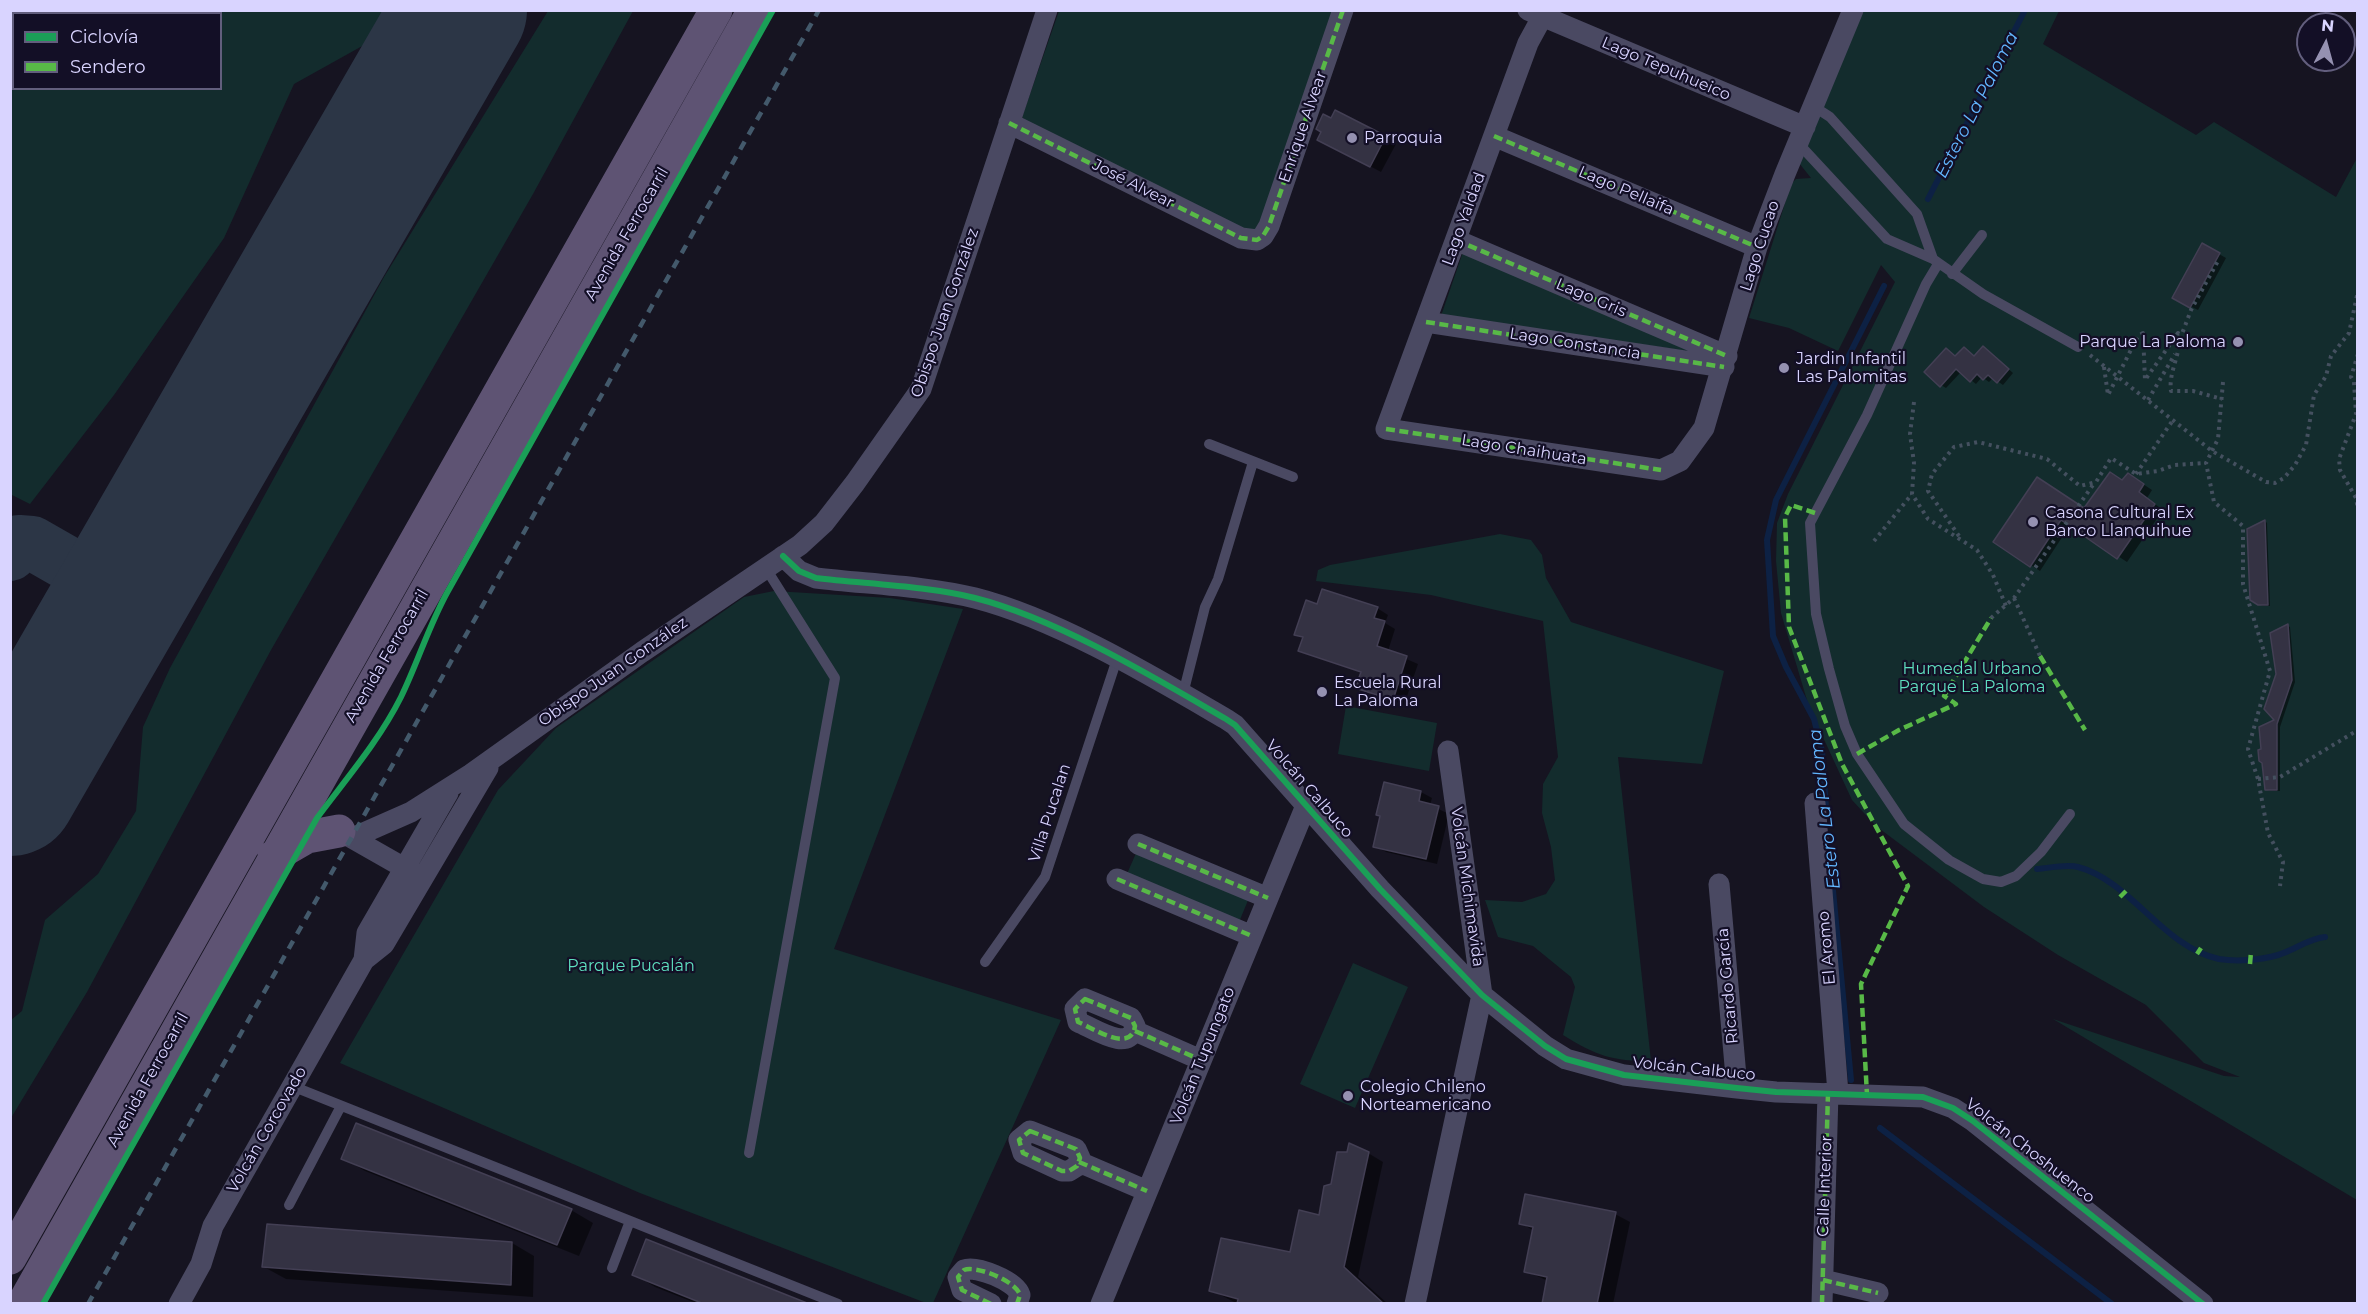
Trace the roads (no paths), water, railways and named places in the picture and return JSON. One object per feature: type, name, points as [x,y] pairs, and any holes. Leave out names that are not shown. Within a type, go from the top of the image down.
[{"type":"main road","name":"Avenida Ferrocarril","points":[[10,1258],[271,792],[716,10]]},
{"type":"main road","name":"Avenida Ferrocarril","points":[[22,1304],[754,10]]},
{"type":"main road","points":[[271,792],[301,809]]},
{"type":"main road","points":[[274,856],[307,837],[345,834]]},
{"type":"street","name":"Obispo Juan González","points":[[345,834],[411,812],[454,785],[774,562],[812,535],[824,523],[916,400],[1047,10]]},
{"type":"street","name":"Enrique Alvear","points":[[1257,240],[1263,236],[1269,226],[1343,10]]},
{"type":"street","name":"Lago Cucao","points":[[1661,470],[1680,461],[1698,438],[1711,411],[1757,247],[1853,10]]},
{"type":"street","name":"Lago Tepuhueico","points":[[1539,13],[1801,135]]},
{"type":"street","name":"Lago Yaldad","points":[[1386,429],[1539,13]]},
{"type":"street","name":"José Alvear","points":[[1010,123],[1240,238],[1257,240]]},
{"type":"street","name":"Lago Pellaifa","points":[[1494,136],[1757,247]]},
{"type":"street","name":"Lago Gris","points":[[1456,240],[1725,361]]},
{"type":"street","name":"Lago Constancia","points":[[1426,322],[1725,361]]},
{"type":"street","name":"Lago Chaihuata","points":[[1386,429],[1661,470]]},
{"type":"street","name":"Volcán Calbuco","points":[[774,562],[816,578],[976,598],[1018,612],[1117,659],[1235,725],[1305,808],[1482,995],[1545,1046],[1579,1064],[1624,1075],[1776,1092]]},
{"type":"street","name":"Volcán Michimavida","points":[[1414,1304],[1482,995],[1448,751]]},
{"type":"street","name":"Obispo Juan González","points":[[413,873],[500,753]]},
{"type":"street","name":"Obispo Juan González","points":[[413,873],[454,785]]},
{"type":"street","name":"El Aromo","points":[[1815,803],[1833,1093]]},
{"type":"street","name":"Volcán Tupungato","points":[[1101,1304],[1305,808]]},
{"type":"street","points":[[301,809],[413,873]]},
{"type":"street","points":[[1138,844],[1268,898]]},
{"type":"street","name":"Volcán Corcovado","points":[[179,1304],[201,1264],[213,1226],[363,960],[367,933],[413,873]]},
{"type":"street","points":[[1117,879],[1252,936]]},
{"type":"street","name":"Ricardo García","points":[[1719,884],[1737,1088]]},
{"type":"street","points":[[1135,1031],[1201,1060]]},
{"type":"street","name":"Volcán Choshuenco","points":[[1776,1092],[1923,1097],[1953,1108],[1973,1121],[2203,1304]]},
{"type":"street","name":"Calle Interior","points":[[1822,1304],[1833,1093]]},
{"type":"street","points":[[1079,1162],[1147,1191]]},
{"type":"street","points":[[992,1304],[962,1290],[958,1277],[964,1270],[974,1268],[1012,1283],[1018,1290],[1021,1302]]},
{"type":"street","points":[[1823,1280],[1878,1293]]},
{"type":"lane","points":[[1813,106],[1830,117],[1917,214],[1935,262],[1867,415],[1810,523],[1816,614],[1845,726],[1857,754],[1904,824],[1949,860],[1983,879],[2001,882],[2016,876],[2041,852],[2070,814]]},
{"type":"lane","points":[[1801,135],[1887,239],[1935,262],[2078,347]]},
{"type":"lane","points":[[1952,274],[1982,235]]},
{"type":"lane","points":[[1209,444],[1293,477]]},
{"type":"lane","points":[[1183,694],[1205,607],[1218,579],[1253,462]]},
{"type":"lane","points":[[749,1153],[835,678],[774,562]]},
{"type":"lane","name":"Villa Pucalan","points":[[985,962],[1045,877],[1117,659]]},
{"type":"lane","points":[[292,1086],[838,1304]]},
{"type":"lane","points":[[289,1206],[340,1106]]},
{"type":"lane","points":[[612,1268],[630,1221]]},
{"type":"waterway","name":"Estero La Paloma","points":[[1928,199],[2025,10]]},
{"type":"waterway","name":"Estero La Paloma","points":[[1826,807],[1822,751],[1814,719],[1786,667],[1773,636],[1767,540],[1776,500],[1884,286]]},
{"type":"waterway","name":"Estero La Paloma","points":[[1830,859],[1851,1080]]},
{"type":"waterway","points":[[2037,869],[2073,866],[2097,874],[2115,886],[2181,942],[2219,959],[2241,960],[2271,957],[2325,937]]},
{"type":"waterway","name":"Estero La Paloma","points":[[1880,1128],[2112,1304]]},
{"type":"railway","points":[[88,1304],[819,10]]},
{"type":"place","name":"Parroquia","points":[[1352,138]]},
{"type":"place","name":"Parque La Paloma","points":[[2238,342]]},
{"type":"place","name":"Jardin Infantil Las Palomitas","points":[[1784,368]]},
{"type":"place","name":"Casona Cultural Ex Banco Llanquihue","points":[[2033,522]]},
{"type":"place","name":"Escuela Rural La Paloma","points":[[1322,692]]},
{"type":"place","name":"Colegio Chileno Norteamericano","points":[[1348,1096]]},
{"type":"park label","name":"Humedal Urbano Parque La Paloma","points":[[1972,678]]},
{"type":"park label","name":"Parque Pucalán","points":[[631,966]]}]
